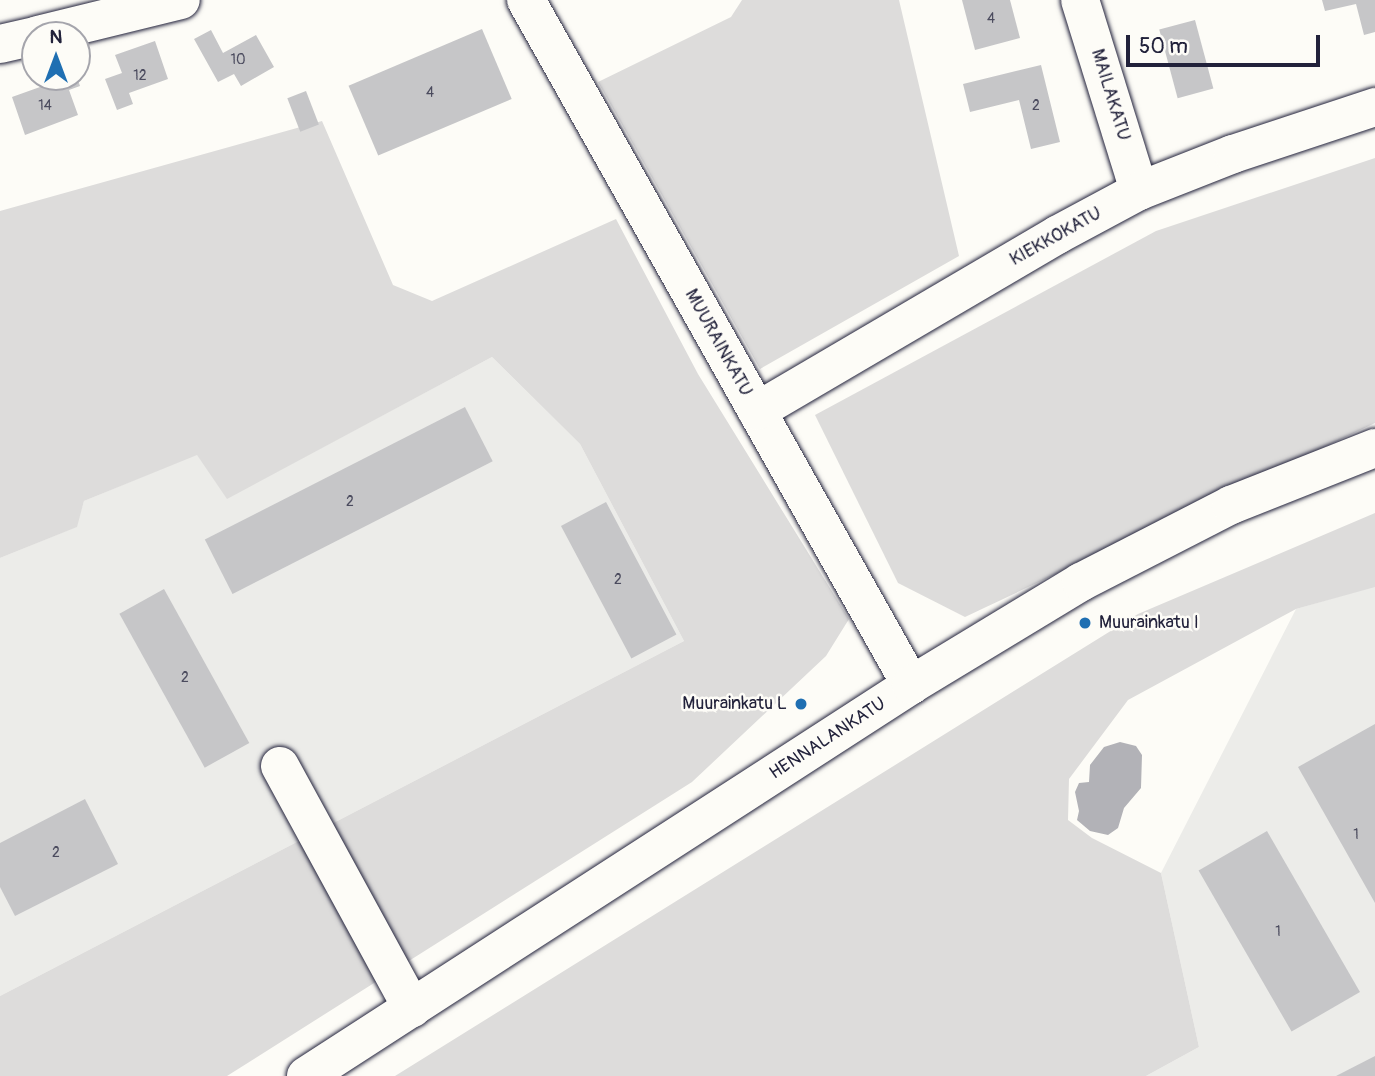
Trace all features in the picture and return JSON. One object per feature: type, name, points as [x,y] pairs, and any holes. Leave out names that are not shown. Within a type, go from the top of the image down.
[{"type":"street","points":[[91,22],[181,0]]},
{"type":"street","name":"MUURAINKATU","points":[[526,0],[911,685]]},
{"type":"street","name":"MAILAKATU","points":[[1080,0],[1139,191]]},
{"type":"street","points":[[0,44],[21,39]]},
{"type":"street","name":"KIEKKOKATU","points":[[757,411],[1057,235],[1139,191],[1233,153],[1375,107]]},
{"type":"street","name":"HENNALANKATU","points":[[328,1070],[412,1007],[911,685],[1080,582],[1220,511],[1375,448]]},
{"type":"street","points":[[280,766],[412,1007]]},
{"type":"shaded area","points":[[742,0],[899,0],[959,256],[760,369],[598,82],[731,17]]},
{"type":"shaded area","points":[[322,121],[393,285],[432,301],[616,219],[698,374],[849,619],[826,656],[692,782],[227,1076],[0,1076],[0,996],[684,641],[580,444],[492,357],[227,499],[197,455],[84,501],[77,527],[0,558],[0,211]]},
{"type":"shaded area","points":[[1375,158],[1375,423],[965,617],[898,583],[815,415],[1156,231]]},
{"type":"shaded area","points":[[492,357],[580,444],[684,641],[0,996],[0,558],[76,527],[84,501],[197,454],[227,498]]},
{"type":"shaded area","points":[[1375,513],[1375,587],[1296,609],[1128,700],[1069,779],[1068,820],[1092,838],[1161,873],[1199,1047],[1146,1076],[395,1076],[1138,614]]},
{"type":"shaded area","points":[[1375,586],[1375,1076],[1146,1076],[1199,1047],[1161,873],[1296,609]]},
{"type":"shaded area","points":[[1120,742],[1136,746],[1142,755],[1141,788],[1124,808],[1118,828],[1108,835],[1090,831],[1077,820],[1079,811],[1075,792],[1079,783],[1089,782],[1090,765],[1104,747]]},
{"type":"building","points":[[962,0],[1010,0],[1020,38],[975,50]]},
{"type":"building","points":[[1322,0],[1375,0],[1375,32],[1364,35],[1356,4],[1325,11]]},
{"type":"building","points":[[1195,20],[1213,89],[1178,98],[1159,30]]},
{"type":"building","points":[[482,29],[512,99],[378,156],[349,86]]},
{"type":"building","points":[[211,30],[223,53],[256,35],[274,67],[241,86],[234,74],[218,82],[194,39]]},
{"type":"building","points":[[155,41],[168,79],[129,93],[133,104],[117,110],[105,79],[122,73],[115,55]]},
{"type":"building","points":[[1041,65],[1060,142],[1031,149],[1019,100],[970,112],[963,84]]},
{"type":"building","points":[[29,91],[69,91],[78,115],[25,135],[12,97]]},
{"type":"building","points":[[306,91],[319,125],[300,132],[287,98]]},
{"type":"building","points":[[465,407],[493,461],[233,594],[205,540]]},
{"type":"building","points":[[606,502],[676,634],[631,658],[561,526]]},
{"type":"building","points":[[164,589],[249,743],[205,768],[119,614]]},
{"type":"building","points":[[1375,724],[1375,903],[1298,767]]},
{"type":"building","points":[[85,799],[118,864],[15,916],[0,887],[0,843]]},
{"type":"building","points":[[1267,831],[1360,992],[1292,1032],[1199,870]]},
{"type":"building","points":[[1375,1056],[1375,1076],[1336,1076]]},
{"type":"place","name":"Muurainkatu I","points":[[1085,623]]},
{"type":"place","name":"Muurainkatu L","points":[[801,704]]}]
